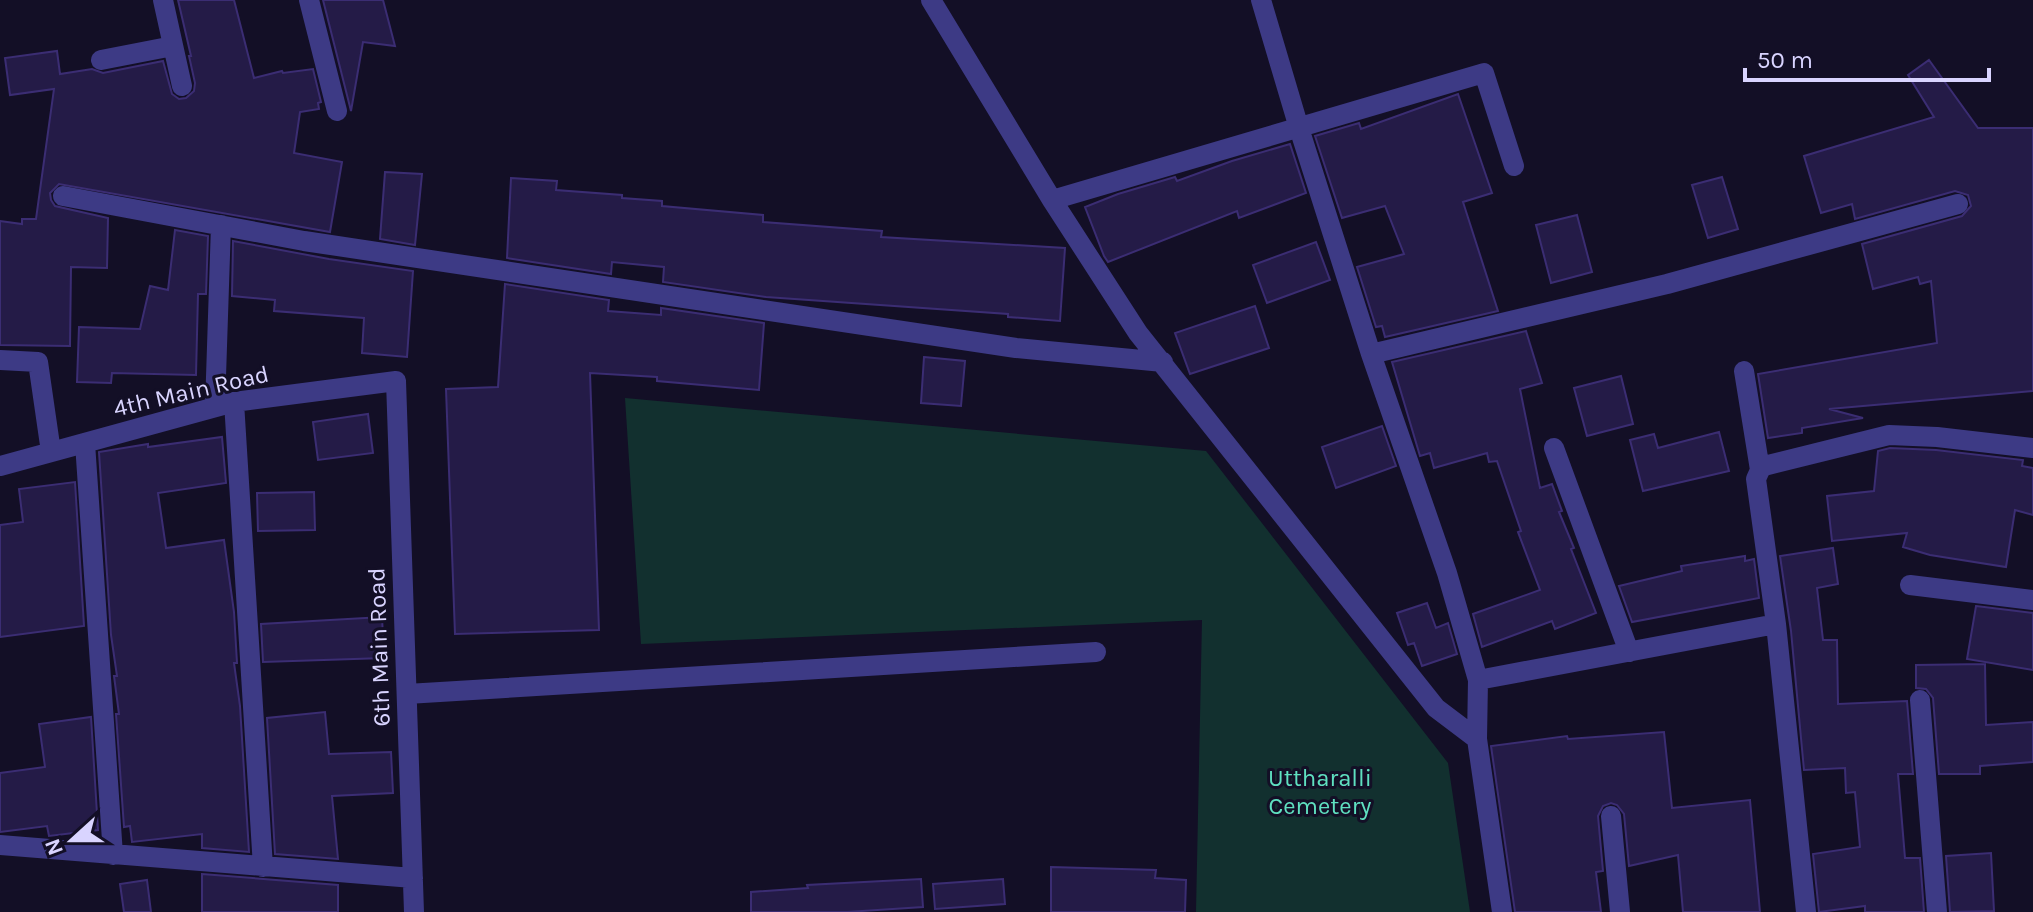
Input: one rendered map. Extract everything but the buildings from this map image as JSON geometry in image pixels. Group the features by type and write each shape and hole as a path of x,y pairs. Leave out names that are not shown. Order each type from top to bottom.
{"street":[{"path":"163,0 182,86"},
{"path":"309,0 337,111"},
{"path":"931,0 1052,200 1138,333 1436,708 1477,739"},
{"path":"1261,0 1371,354 1442,559 1478,680 1477,739 1502,912"},
{"path":"101,60 173,46"},
{"path":"1052,200 1484,73 1514,166"},
{"path":"63,196 304,241 1016,348 1163,362"},
{"path":"1371,354 1667,284 1958,204"},
{"path":"221,225 225,404 263,867"},
{"path":"0,360 38,362 51,452"},
{"path":"1744,371 1760,470"},
{"name":"4th Main Road","path":"0,466 225,404 396,381"},
{"name":"6th Main Road","path":"396,381 414,912"},
{"path":"1806,912 1776,624 1756,479 1760,470 1764,466 1889,435 2033,448"},
{"path":"85,443 113,855"},
{"path":"1554,448 1629,652"},
{"path":"1910,585 2033,600"},
{"path":"1478,680 1776,624"},
{"path":"407,694 1096,652"},
{"path":"1920,700 1937,912"},
{"path":"1611,816 1620,912"},
{"path":"0,845 413,878"}],"green space":[{"name":"Uttharalli Cemetery","path":"625,398 1206,451 1448,763 1470,912 1196,912 1202,620 641,644"}]}
